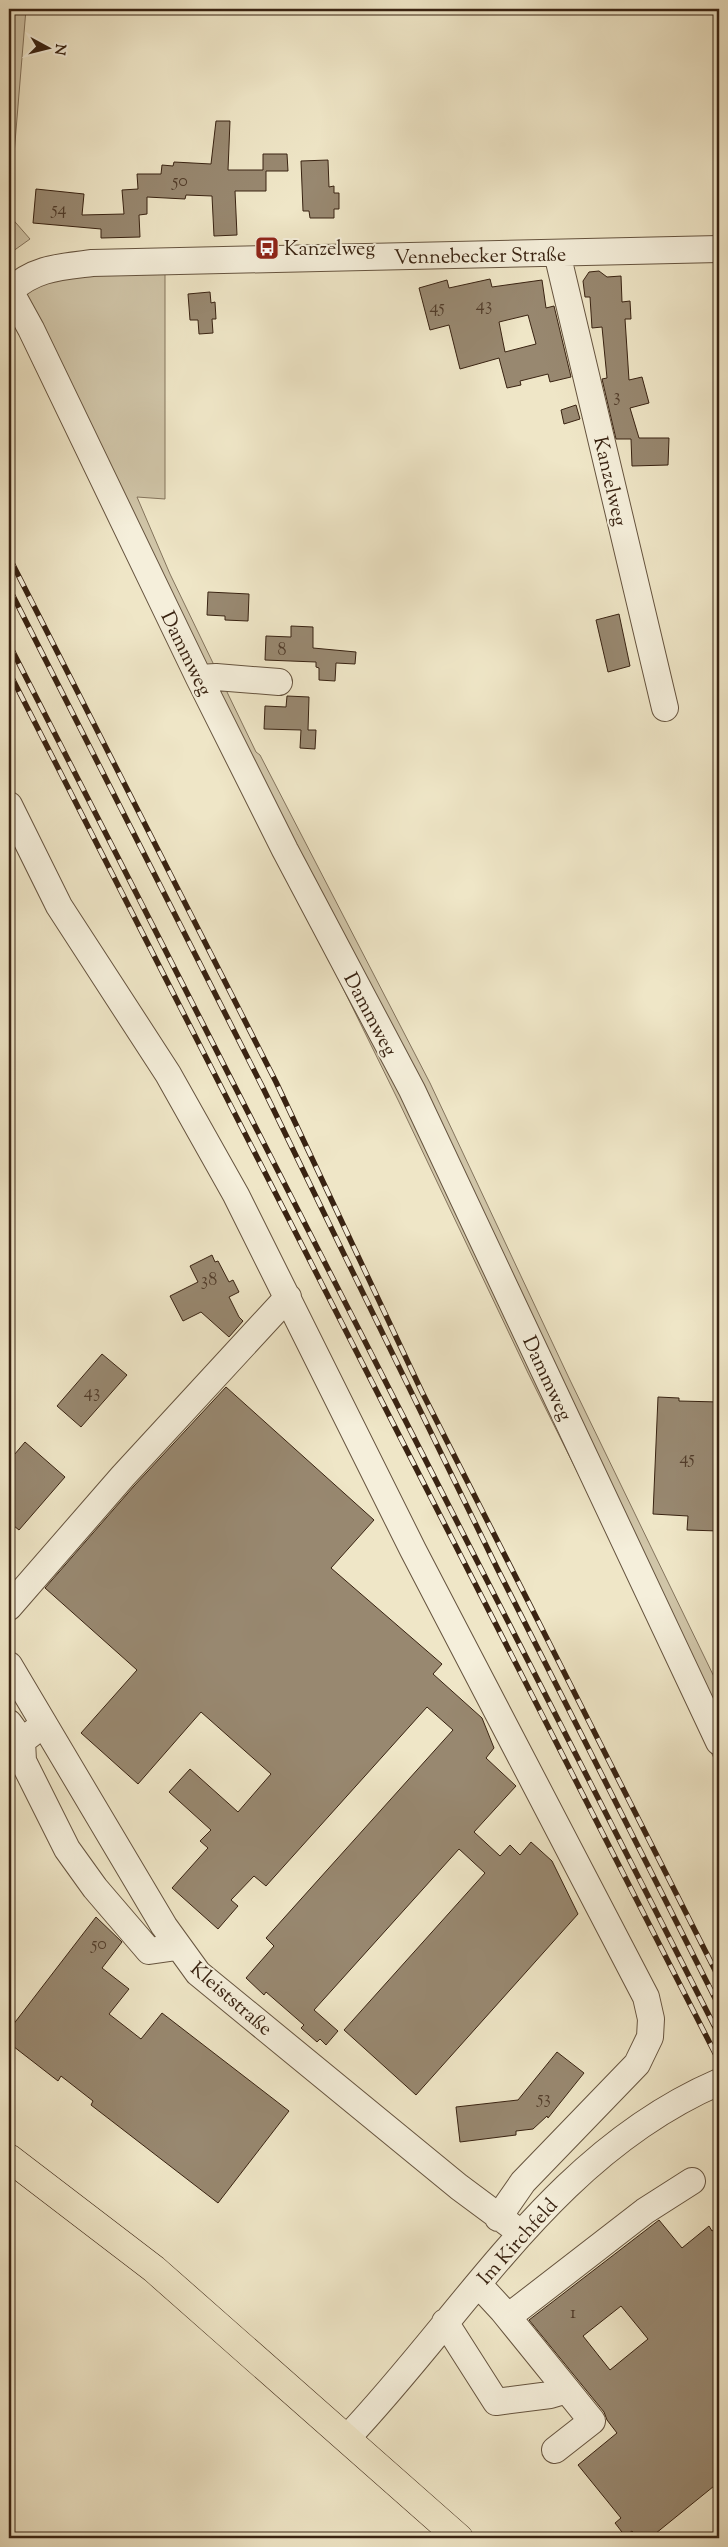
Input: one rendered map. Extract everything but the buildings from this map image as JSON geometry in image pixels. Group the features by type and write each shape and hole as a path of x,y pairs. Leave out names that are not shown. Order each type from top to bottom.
{"main road":[{"path":"9,2158 154,2269 459,2538"}],"street":[{"name":"Vennebecker Straße","path":"10,290 24,278 55,268 92,263 719,249"},
{"name":"Kanzelweg","path":"557,253 665,708"},
{"name":"Dammweg","path":"10,290 31,329 199,678 285,850 412,1090 719,1742"},
{"path":"199,678 216,677 279,682"},
{"path":"9,805 59,906 168,1074 236,1195 413,1550 646,1998 650,2012 650,2036 637,2064 523,2182 498,2218"},
{"path":"9,1607 123,1476 288,1297"},
{"name":"Kleiststraße","path":"9,1665 177,1946 198,1973 498,2218 521,2234"},
{"path":"44,1724 13,1740 37,1792 67,1849 92,1884 149,1951 177,1946"},
{"name":"Im Kirchfeld","path":"347,2438 379,2404 445,2322 521,2234 583,2170 624,2135 719,2082"},
{"path":"508,2317 645,2211 692,2181"},
{"path":"478,2284 508,2317 592,2421 555,2450"},
{"path":"445,2322 496,2402 550,2395 567,2390"}],"shaded area":[{"path":"9,9 26,9 9,215"},
{"path":"9,215 30,239 9,254"},
{"path":"9,271 62,274 165,274 165,499 137,497 170,574 256,752 260,755 430,1083 569,1378 719,1687 719,1769 630,1578 528,1373 399,1102 9,309"}],"railway":[{"path":"9,557 276,1082 422,1392 719,1978"},
{"path":"9,588 263,1088 497,1568 719,2006"},
{"path":"9,644 719,2035"},
{"path":"9,672 719,2061"}],"place":[{"name":"Kanzelweg","path":"267,248"}]}
